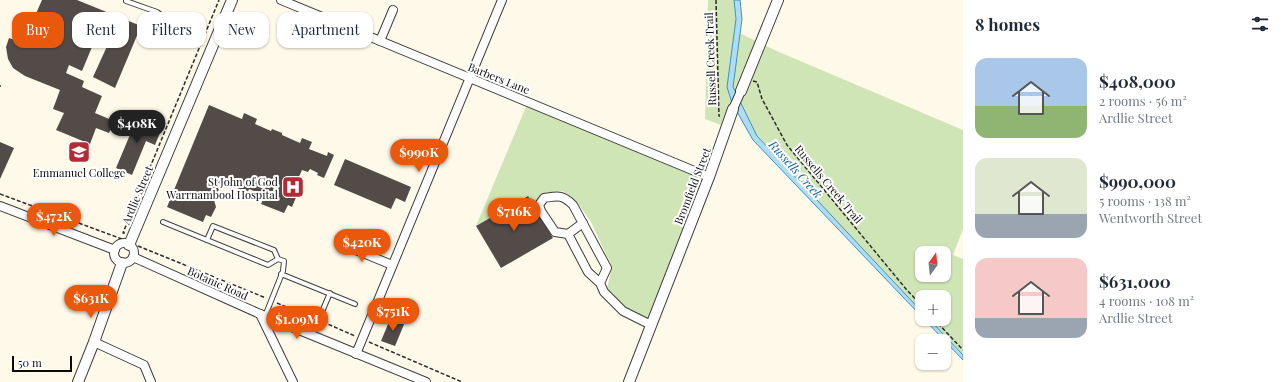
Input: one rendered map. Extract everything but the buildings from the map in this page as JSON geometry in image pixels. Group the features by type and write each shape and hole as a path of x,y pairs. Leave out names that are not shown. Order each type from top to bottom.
{"street":[{"name":"Ardlie Street","path":"131,241 232,0"},
{"name":"Barbers Lane","path":"281,0 709,177"},
{"path":"356,354 502,0"},
{"name":"Bromfield Street","path":"629,382 734,109 778,0"},
{"path":"380,41 393,10"},
{"path":"583,223 568,234 555,232 541,211 539,204 544,198 556,196 566,198 573,205 583,223 607,268 600,283"},
{"path":"0,206 115,250"},
{"path":"568,234 588,272 600,283 604,292 623,311 651,325"},
{"path":"131,241 134,252 133,257 128,262 122,262 116,259 114,253 115,250 121,244 131,241"},
{"path":"339,243 392,265"},
{"name":"Botanic Road","path":"133,257 262,315 426,382"},
{"path":"78,382 94,342 122,262"},
{"path":"262,315 293,382"},
{"path":"94,342 144,365 151,382"}],"lane":[{"path":"126,1 157,12"},
{"path":"163,222 268,265 278,258"},
{"path":"207,240 213,226 274,250 278,258 284,261 282,274 271,300 262,315"},
{"path":"282,274 355,304"},
{"path":"312,336 330,293"}],"path":[{"path":"131,241 123,233 219,0"},
{"name":"Russell Creek Trail","path":"716,0 719,116 726,117"},
{"name":"Russells Creek Trail","path":"746,79 757,82 762,99 787,145 915,299"},
{"path":"0,194 131,241 462,382"},
{"path":"941,326 963,350"}],"green space":[{"path":"708,0 737,0 737,32 779,52 963,130 963,229 953,255 963,259 963,355 951,342 951,334 943,334 936,326 951,326 951,290 915,290 915,305 755,137 739,98 726,127 705,119"},
{"path":"528,102 709,177 653,320 619,305 607,289 612,267 591,222 577,202 563,191 544,193 533,205 527,196 476,226"}],"water":[{"path":"734,0 740,0 742,19 733,87 757,136 915,305 915,310 753,140 732,103 727,87 736,19"},
{"path":"931,326 936,326 943,334 938,334"},
{"path":"951,342 963,355 963,360 951,347"}],"place":[{"name":"Emmanuel College","path":"79,152"},
{"name":"St John of God Warrnambool Hospital","path":"293,187"}],"water label":[{"name":"Russells Creek","path":"796,169"}]}
